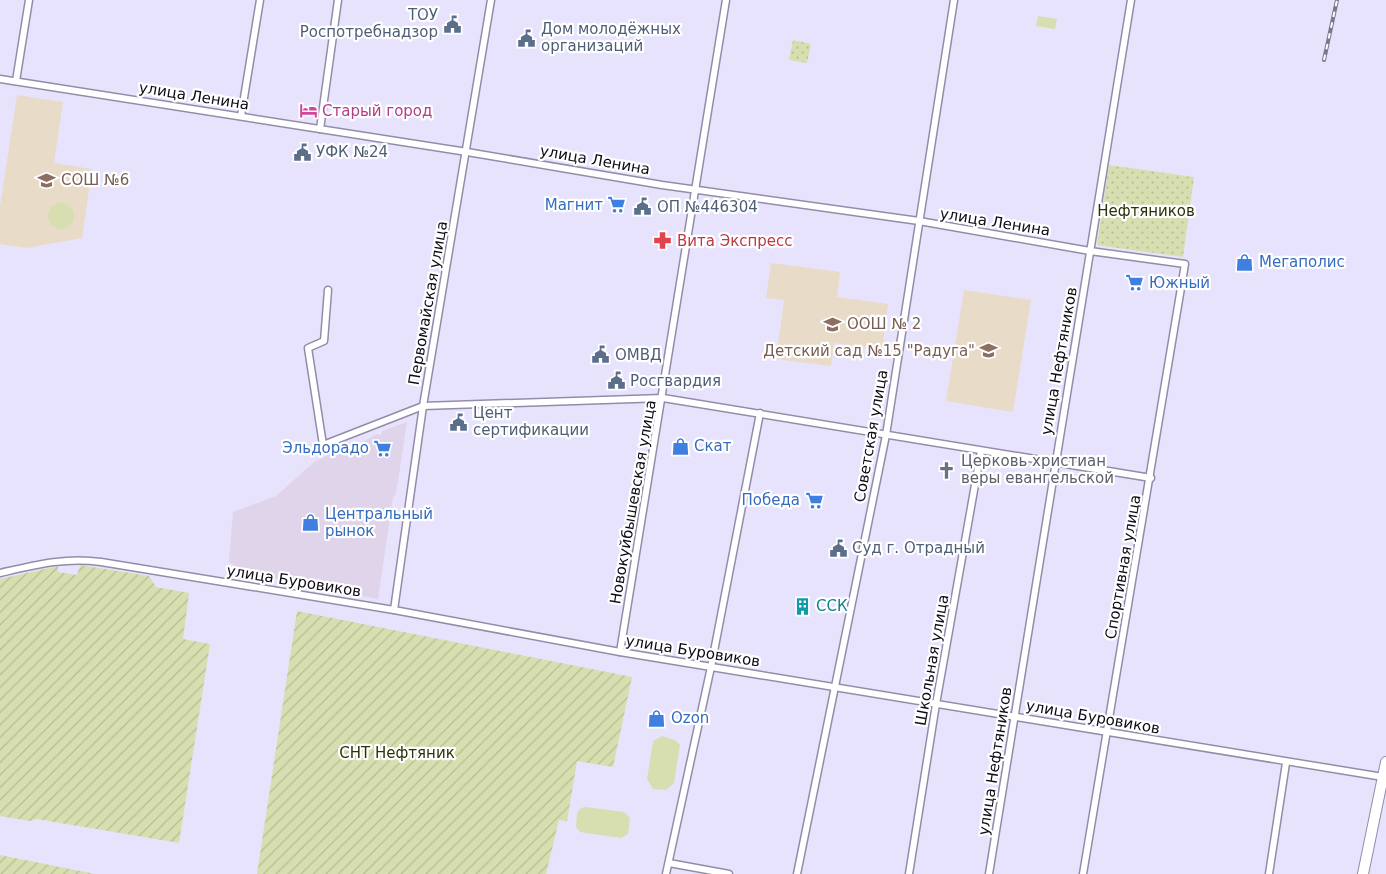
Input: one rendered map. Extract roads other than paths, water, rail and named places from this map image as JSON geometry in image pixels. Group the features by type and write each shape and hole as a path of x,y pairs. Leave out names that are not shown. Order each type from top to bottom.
{"main road":[{"path":"1363,874 1386,762"}],"street":[{"path":"16,81 29,0"},
{"path":"240,116 260,0"},
{"path":"320,128 338,0"},
{"name":"Первомайская улица","path":"394,610 423,406 491,0"},
{"name":"Новокуйбышевская улица","path":"620,652 663,398 726,0"},
{"name":"Советская улица","path":"797,874 886,434 954,0"},
{"name":"улица Нефтяников","path":"989,874 1131,0"},
{"name":"улица Ленина","path":"0,79 320,128 695,189 919,221 1090,251 1185,264"},
{"name":"Спортивная улица","path":"1083,874 1151,478 1185,264"},
{"path":"328,290 324,341 308,348 323,445 423,406 663,398 886,434 981,452 1151,478"},
{"path":"666,874 711,667 760,413"},
{"name":"Школьная улица","path":"909,874 936,704 981,452"},
{"name":"улица Буровиков","path":"0,573 56,561 82,560 394,610 620,652 1383,777"},
{"path":"1269,874 1286,762"},
{"path":"668,863 729,874"}],"railway":[{"path":"1324,60 1337,0"}],"place":[{"name":"ТОУ Роспотребнадзор","path":"452,24"},
{"name":"Дом молодёжных организаций","path":"527,38"},
{"name":"Старый город","path":"308,111"},
{"name":"УФК №24","path":"302,152"},
{"name":"СОШ №6","path":"47,180"},
{"name":"Магнит","path":"617,205"},
{"name":"ОП №446304","path":"643,207"},
{"name":"Вита Экспресс","path":"663,241"},
{"name":"Мегаполис","path":"1245,262"},
{"name":"Южный","path":"1135,283"},
{"name":"ООШ № 2","path":"833,324"},
{"name":"Детский сад №15 \"Радуга\"","path":"989,351"},
{"name":"ОМВД","path":"601,355"},
{"name":"Росгвардия","path":"616,381"},
{"name":"Цент сертификации","path":"459,422"},
{"name":"Скат","path":"680,446"},
{"name":"Эльдорадо","path":"383,448"},
{"name":"Церковь христиан веры евангельской","path":"947,470"},
{"name":"Победа","path":"814,500"},
{"name":"Центральный рынок","path":"311,523"},
{"name":"Суд г. Отрадный","path":"838,548"},
{"name":"ССК","path":"802,606"},
{"name":"Ozon","path":"657,718"}],"park label":[{"name":"Нефтяников","path":"1146,211"},
{"name":"СНТ Нефтяник","path":"397,753"}]}
